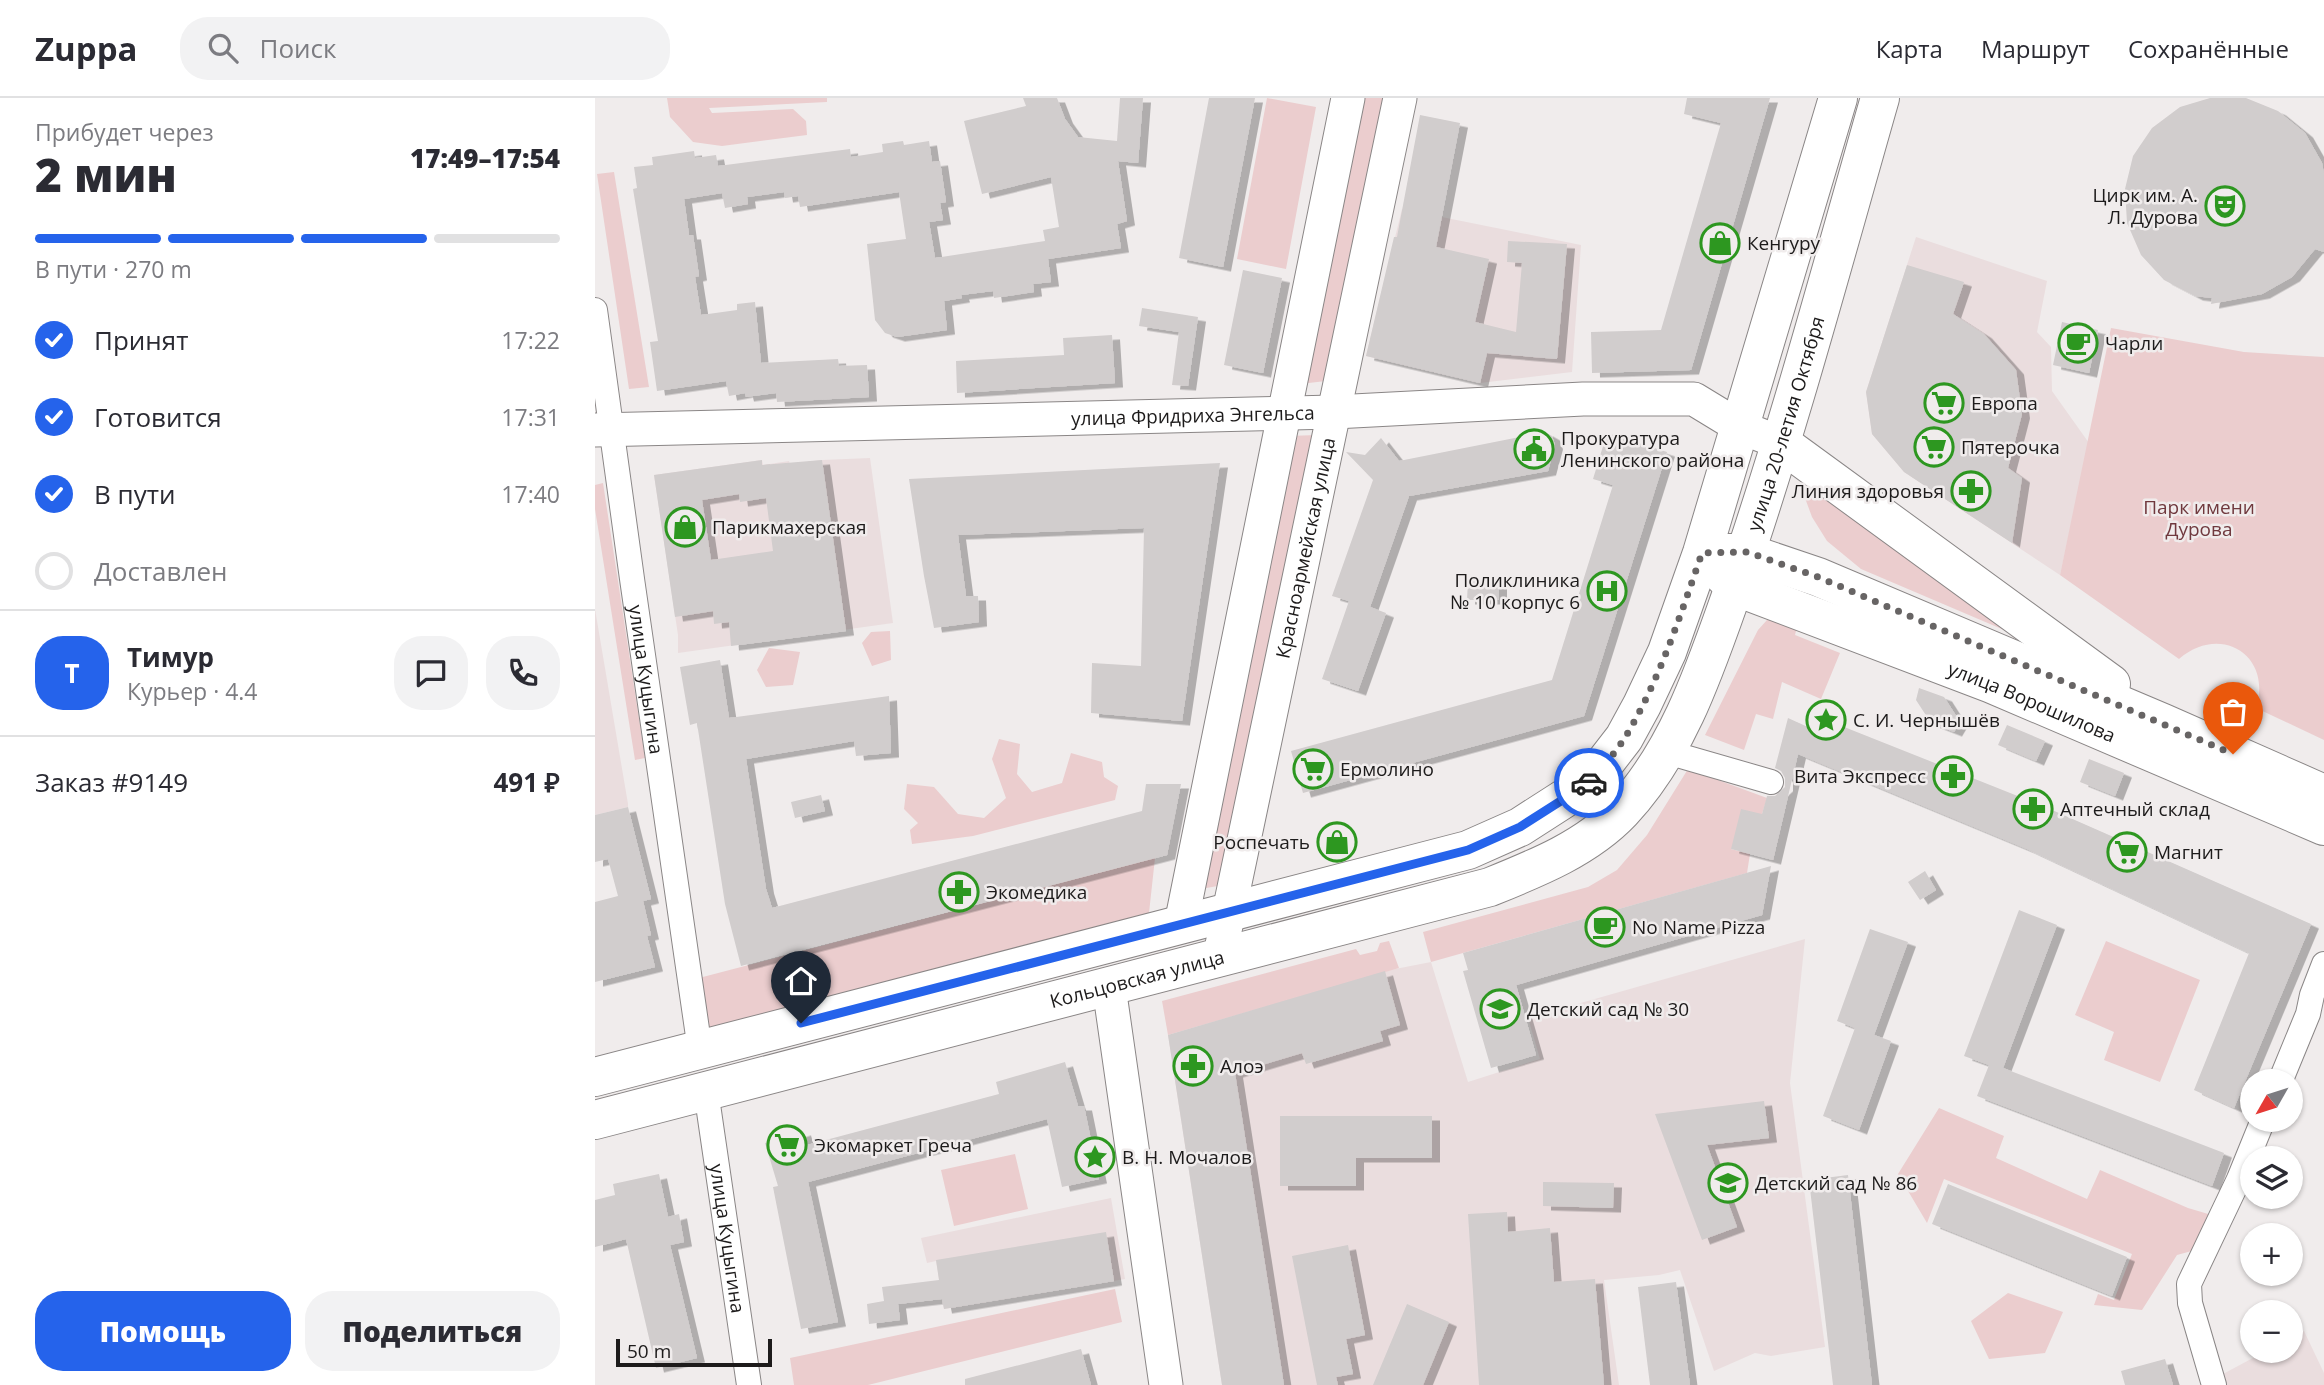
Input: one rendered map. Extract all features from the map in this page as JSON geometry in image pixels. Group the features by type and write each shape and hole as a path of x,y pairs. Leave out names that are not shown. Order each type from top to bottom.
{"main road":[{"path":"595,1077 1468,850 1520,827 1590,782 1624,738 1667,652 1702,553 1838,98"},
{"name":"улица 20-летия Октября","path":"1657,766 1721,622 1740,569 1781,443 1880,98"},
{"path":"1781,443 2163,723"},
{"path":"1702,553 1740,569"},
{"name":"улица Ворошилова","path":"1740,569 1818,577 2324,794"},
{"name":"улица Ворошилова","path":"1740,569 1992,684 2324,826"},
{"name":"Кольцовская улица","path":"595,1120 1490,887 1544,864 1602,829 1622,810 1657,766"}],"street":[{"path":"1181,925 1348,98"},
{"name":"Красноармейская улица","path":"1219,959 1400,98"},
{"name":"улица Куцыгина","path":"595,310 603,430 700,1050"},
{"name":"улица Фридриха Энгельса","path":"603,430 1334,412 1583,399 1694,400 1740,426 1781,443"},
{"path":"1657,766 1771,782"},
{"path":"2285,1069 2308,1014 2324,964"},
{"path":"1109,987 1166,1385"},
{"name":"улица Куцыгина","path":"706,1091 749,1385"},
{"path":"2214,1385 2190,1303 2189,1284 2258,1132"}],"shaded area":[{"path":"1402,209 1581,245 1572,372 1480,383 1366,356"},
{"path":"1916,237 2047,281 2037,332 2051,347 2052,391 2089,443 2060,575 1904,472 1872,434 1866,392"},
{"path":"870,458 893,623 678,653 678,635 654,475 762,460 763,465 789,461 790,464"},
{"path":"595,609 628,807 595,815"},
{"path":"1805,939 1790,1083 1825,1347 1771,1356 1755,1353 1714,1371 1680,1270 1659,1275 1604,1280 1619,1385 1222,1385 1168,1035 1385,971 1431,962 1468,1082 1540,1059 1528,1018"},
{"path":"1111,1198 1125,1279 944,1309 936,1261 927,1263 921,1238"},
{"path":"2303,1332 2324,1373 2324,1385 2225,1385 2223,1374 2244,1363 2303,1363"}],"green space":[{"path":"667,98 827,98 827,102 709,108 712,113 793,109 806,121 807,135 722,146 693,142 670,117"},
{"path":"1267,98 1316,107 1286,269 1237,259"},
{"path":"1358,98 1384,98 1326,381 1300,384"},
{"path":"614,172 649,387 629,389 597,174"},
{"name":"Парк имени Дурова","path":"2111,328 2244,352 2324,357 2324,740 2256,708 2259,689 2257,673 2250,660 2239,650 2226,645 2211,644 2195,649 2179,659 2060,575"},
{"path":"1318,435 1223,885 1201,889 1287,436"},
{"path":"603,483 645,758 635,760 595,509 595,485"},
{"path":"1811,486 2039,645 1861,569 1827,541 1812,517 1804,487"},
{"path":"1782,616 1799,618 1795,635 1840,653 1821,699 1782,682 1773,719 1756,714 1744,750 1705,735 1758,630 1767,620"},
{"path":"890,631 891,660 872,666 862,643 871,632"},
{"path":"769,648 800,652 793,685 766,687 757,670"},
{"path":"999,739 1020,744 1017,774 1032,792 1062,783 1071,753 1102,762 1104,777 1118,786 1115,800 973,836 912,844 910,830 918,823 904,809 907,784 934,787 958,814 984,818 1006,798 992,759"},
{"path":"1688,769 1767,798 1762,814 1731,849 1750,854 1747,873 1431,962 1423,932 1588,887 1617,870 1647,835"},
{"path":"1155,858 1149,913 706,1031 699,978"},
{"path":"1389,941 1399,968 1168,1035 1162,1001 1356,949 1360,955 1377,951 1380,943"},
{"path":"2106,941 2200,980 2160,1082 2104,1060 2114,1032 2075,1015"},
{"path":"1939,1108 2004,1136 1996,1158 2087,1199 2100,1170 2188,1208 2215,1216 2199,1249 2177,1255 2142,1310 2094,1305 2098,1294 2114,1300 2132,1254 1944,1179 1927,1223 1898,1174"},
{"path":"1015,1154 1028,1209 954,1226 941,1170"},
{"path":"1115,1289 1122,1322 868,1385 794,1385 790,1358"},
{"path":"2008,1293 2063,1312 2045,1353 1989,1359 1971,1321"}],"building":[{"path":"1023,98 1057,98 1065,119 1078,137 1117,141 1120,98 1143,98 1138,163 1118,161 1127,221 1117,224 1121,248 1048,259 1051,282 1033,284 1034,292 994,298 993,291 961,295 962,298 944,301 947,330 897,337 885,333 875,320 867,244 906,239 899,192 800,207 798,196 785,198 784,192 747,197 748,204 725,208 722,193 684,199 689,235 693,235 699,276 695,277 701,315 737,310 737,304 755,302 761,363 838,359 839,366 867,365 869,397 777,402 776,393 729,396 726,381 657,391 650,342 658,341 633,189 637,188 634,167 653,165 652,157 694,151 695,158 716,155 718,166 850,149 851,157 883,152 882,144 903,141 904,145 929,141 932,162 940,161 946,202 940,203 943,220 929,222 935,258 1045,241 1043,230 1059,227 1051,177 982,194 964,121 1026,106"},
{"path":"1209,98 1255,98 1223,267 1179,258"},
{"path":"1687,98 1770,98 1691,370 1592,373 1591,332 1661,330 1721,123 1684,114"},
{"name":"Цирк им. А. Л. Дурова","path":"2210,98 2246,98 2278,111 2305,133 2322,163 2324,174 2324,252 2315,249 2292,277 2262,294 2211,304 2212,298 2195,296 2164,280 2141,255 2127,223 2125,189 2133,156 2152,128 2180,107"},
{"path":"1420,115 1460,123 1436,247 1489,259 1475,322 1516,332 1522,263 1507,262 1508,241 1567,244 1557,359 1487,353 1480,383 1366,356 1394,237 1397,237"},
{"name":"Европа","path":"1907,265 1964,282 1953,314 1984,334 2016,370 2022,414 2008,468 2022,478 2012,543 1904,472 1872,434 1866,392"},
{"path":"1243,270 1282,278 1263,373 1224,365"},
{"path":"1142,308 1198,317 1188,386 1172,385 1179,332 1139,326"},
{"path":"2062,322 2098,330 2089,373 2053,365"},
{"path":"1112,335 1115,383 957,393 956,361 1064,355 1063,338"},
{"path":"1545,432 1552,436 1555,445 1548,471 1409,496 1370,607 1386,613 1358,691 1322,679 1349,601 1332,596 1373,480 1346,452 1365,455 1381,438 1399,461"},
{"path":"1607,433 1667,452 1584,716 1303,793 1291,751 1552,680 1613,485 1593,479"},
{"path":"762,460 762,465 822,460 846,631 731,646 729,622 714,624 713,611 675,617 654,475","holes":["739,494 740,502 766,498 773,551 711,560 702,500"]},
{"path":"1220,463 1182,721 1091,713 1092,663 1141,666 1144,528 958,535 966,596 978,596 979,622 934,628 909,479"},
{"path":"1468,581 1499,581 1499,600 1467,600"},
{"path":"720,660 729,718 889,696 891,753 856,756 854,741 746,759 766,889 772,908 1142,811 1146,784 1181,784 1167,855 741,966 725,904 697,723 690,725 680,667"},
{"path":"1919,688 1944,697 1960,722 1954,732 1931,723 1916,700"},
{"path":"1814,715 2043,806 2311,924 2250,1069 2240,1069 2240,1094 2234,1108 2194,1090 2249,953 2027,849 1798,754 1773,860 1731,849 1741,809 1762,814 1767,796 1775,796 1785,787 1785,778 1781,771 1775,768 1788,718 1810,728"},
{"path":"2007,725 2045,741 2036,761 1998,745"},
{"path":"2089,759 2124,773 2115,796 2080,782"},
{"path":"821,795 825,811 795,818 791,802"},
{"path":"628,807 651,899 643,901 651,935 647,936 655,967 595,982 595,902 618,896 608,859 595,862 595,815"},
{"path":"1771,866 1762,915 1516,985 1536,1055 1491,1068 1463,971 1468,970 1463,953"},
{"path":"1925,871 1936,890 1920,900 1908,882"},
{"path":"2019,910 2057,925 2003,1068 2224,1153 2212,1186 1977,1096 1989,1065 1964,1056"},
{"path":"1870,929 1908,942 1874,1035 1891,1041 1859,1130 1823,1116 1855,1028 1837,1021"},
{"path":"1385,971 1400,1025 1380,1031 1383,1041 1306,1064 1302,1053 1235,1073 1284,1385 1222,1385 1168,1035"},
{"path":"1065,1062 1078,1106 1084,1106 1099,1179 1062,1187 1047,1119 808,1182 838,1322 801,1329 773,1187 778,1186 765,1143 803,1131 807,1145 999,1094 996,1082"},
{"path":"1764,1101 1769,1138 1707,1145 1737,1227 1702,1240 1655,1114"},
{"path":"1280,1116 1432,1116 1432,1158 1356,1158 1356,1186 1280,1186"},
{"path":"659,1174 668,1217 679,1214 684,1242 670,1245 697,1358 656,1368 626,1239 595,1247 595,1200 615,1195 613,1184"},
{"path":"1848,1175 1872,1385 1833,1385 1809,1180"},
{"path":"1543,1182 1614,1183 1613,1208 1543,1206"},
{"path":"1948,1184 2127,1257 2112,1296 1932,1224"},
{"path":"1507,1212 1508,1232 1550,1228 1554,1282 1595,1279 1604,1385 1479,1385 1468,1214"},
{"path":"1106,1232 1114,1281 944,1309 942,1299 898,1304 900,1320 869,1324 867,1304 884,1301 882,1287 939,1280 936,1260"},
{"path":"1348,1245 1365,1335 1346,1339 1353,1374 1336,1377 1338,1385 1317,1385 1292,1256"},
{"path":"1676,1282 1690,1385 1650,1385 1638,1287"},
{"path":"1407,1304 1449,1322 1423,1385 1373,1385"},
{"path":"1081,1349 1091,1385 965,1385 965,1379"},
{"path":"2165,1359 2173,1385 2125,1385 2121,1371"}],"way so far":[{"path":"1589,783 1624,738 1642,705 1667,652 1702,553 1747,552 1818,577 2233,754"}],"place":[{"name":"Цирк им. А. Л. Дурова","path":"2225,206"},
{"name":"Кенгуру","path":"1720,243"},
{"name":"Чарли","path":"2078,343"},
{"name":"Европа","path":"1944,403"},
{"name":"Пятерочка","path":"1934,447"},
{"name":"Прокуратура Ленинского района","path":"1534,449"},
{"name":"Линия здоровья","path":"1971,491"},
{"name":"Парикмахерская","path":"685,527"},
{"name":"Поликлиника № 10 корпус 6","path":"1607,591"},
{"name":"С. И. Чернышёв","path":"1826,720"},
{"name":"Ермолино","path":"1313,769"},
{"name":"Вита Экспресс","path":"1953,776"},
{"name":"Аптечный склад","path":"2033,809"},
{"name":"Роспечать","path":"1337,842"},
{"name":"Магнит","path":"2127,852"},
{"name":"Экомедика","path":"959,892"},
{"name":"No Name Pizza","path":"1605,927"},
{"name":"Детский сад № 30","path":"1500,1009"},
{"name":"Алоэ","path":"1193,1066"},
{"name":"Экомаркет Греча","path":"787,1145"},
{"name":"В. Н. Мочалов","path":"1095,1157"},
{"name":"Детский сад № 86","path":"1728,1183"}],"route":[{"path":"801,1023 1468,850 1520,827 1589,783"}]}
